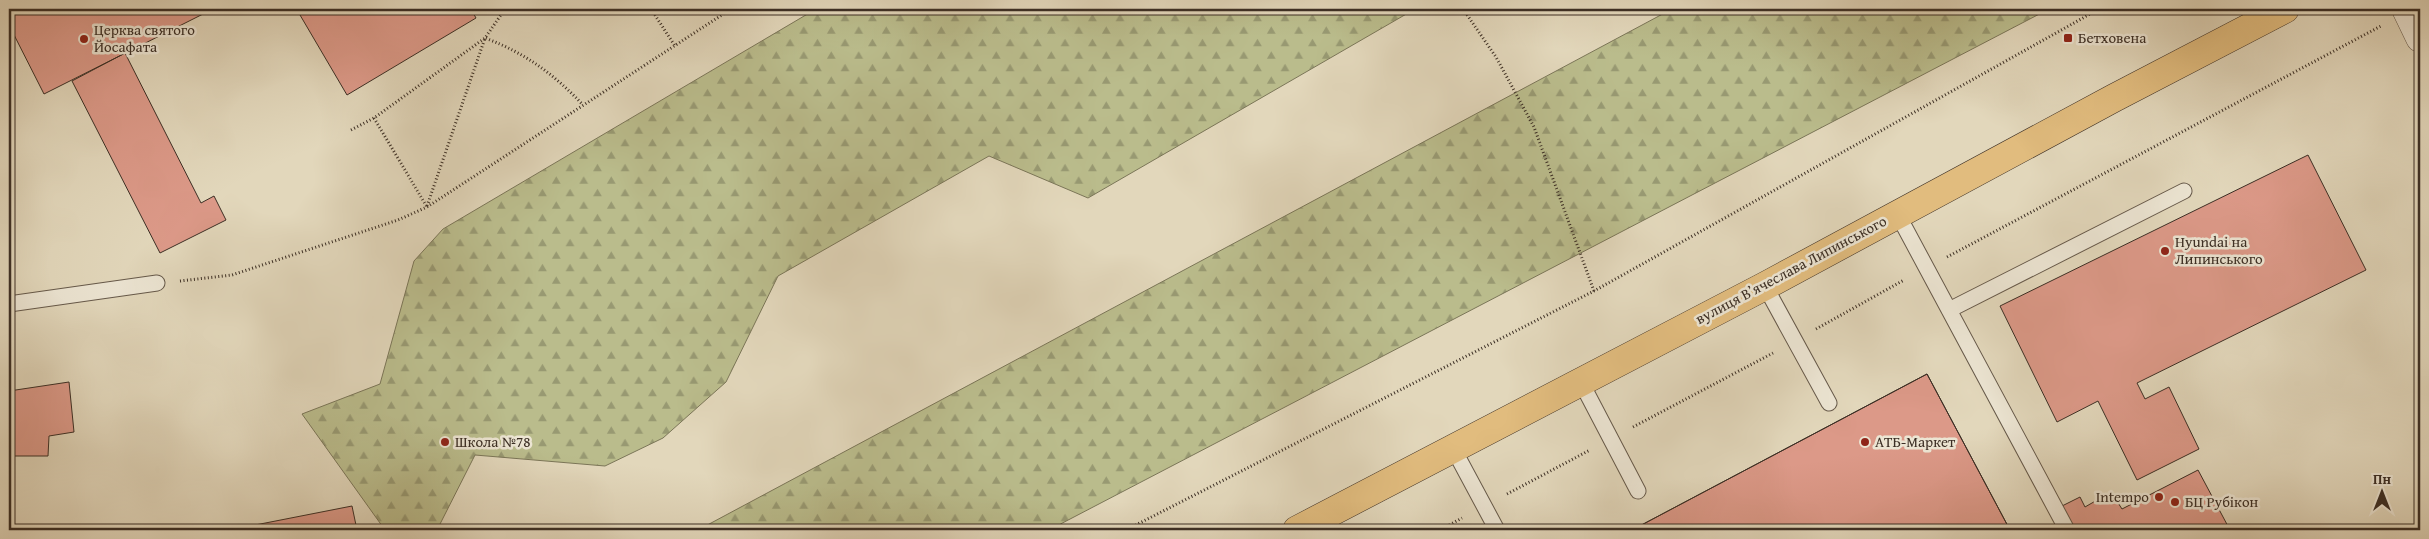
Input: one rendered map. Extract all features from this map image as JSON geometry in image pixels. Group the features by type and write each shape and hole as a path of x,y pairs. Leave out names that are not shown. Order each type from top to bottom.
{"main road":[{"name":"вулиця Вʼячеслава Липинського","path":"1297,530 1764,286 1897,213 2285,9"}],"street":[{"path":"2397,15 2420,38"}],"lane":[{"path":"1949,310 2184,191"},
{"path":"1897,213 2067,530"},
{"path":"9,304 157,283"},
{"path":"1764,286 1829,402"},
{"path":"1581,382 1638,491"},
{"path":"1453,448 1497,530"}],"path":[{"path":"427,206 485,38 505,9"},
{"path":"651,9 675,46"},
{"path":"157,283 232,275 398,220 427,206 731,9"},
{"path":"1463,9 1496,57 1534,128 1594,291"},
{"path":"1126,530 1594,291 2099,9"},
{"path":"1440,530 1795,341 1926,268 2397,15"},
{"path":"485,38 512,48 532,59 549,72 584,105"},
{"path":"351,130 374,118 485,38"},
{"path":"374,118 427,206"}],"green space":[{"path":"816,9 1415,9 1088,198 989,156 778,276 726,382 663,438 605,466 475,455 437,530 385,530 302,414 380,384 414,261 443,229"},
{"path":"1672,9 2049,9 1049,530 698,530"}],"building":[{"name":"Церква святого Йосафата","path":"9,9 213,9 44,94 9,25"},
{"path":"311,9 471,9 476,18 347,95 300,15"},
{"path":"125,53 201,203 214,196 226,220 160,253 72,81"},
{"path":"2308,155 2366,270 2137,383 2145,399 2169,387 2199,449 2137,480 2098,401 2057,422 2000,306"},
{"path":"1927,374 2010,530 1632,530"},
{"path":"1927,374 2010,530 1632,530"},
{"path":"69,382 74,432 49,436 48,456 10,456 9,391"},
{"name":"БЦ Рубікон","path":"2198,470 2230,530 2073,530 2060,507 2080,497 2085,507 2111,492 2122,509"},
{"path":"352,506 357,530 241,530 240,528"}],"place":[{"name":"Бетховена","path":"2068,38"},
{"name":"Церква святого Йосафата","path":"84,39"},
{"name":"Hyundai на Липинського","path":"2165,251"},
{"name":"Школа №78","path":"445,442"},
{"name":"АТБ-Маркет","path":"1865,442"},
{"name":"Intempo","path":"2159,497"},
{"name":"БЦ Рубікон","path":"2175,502"}]}
